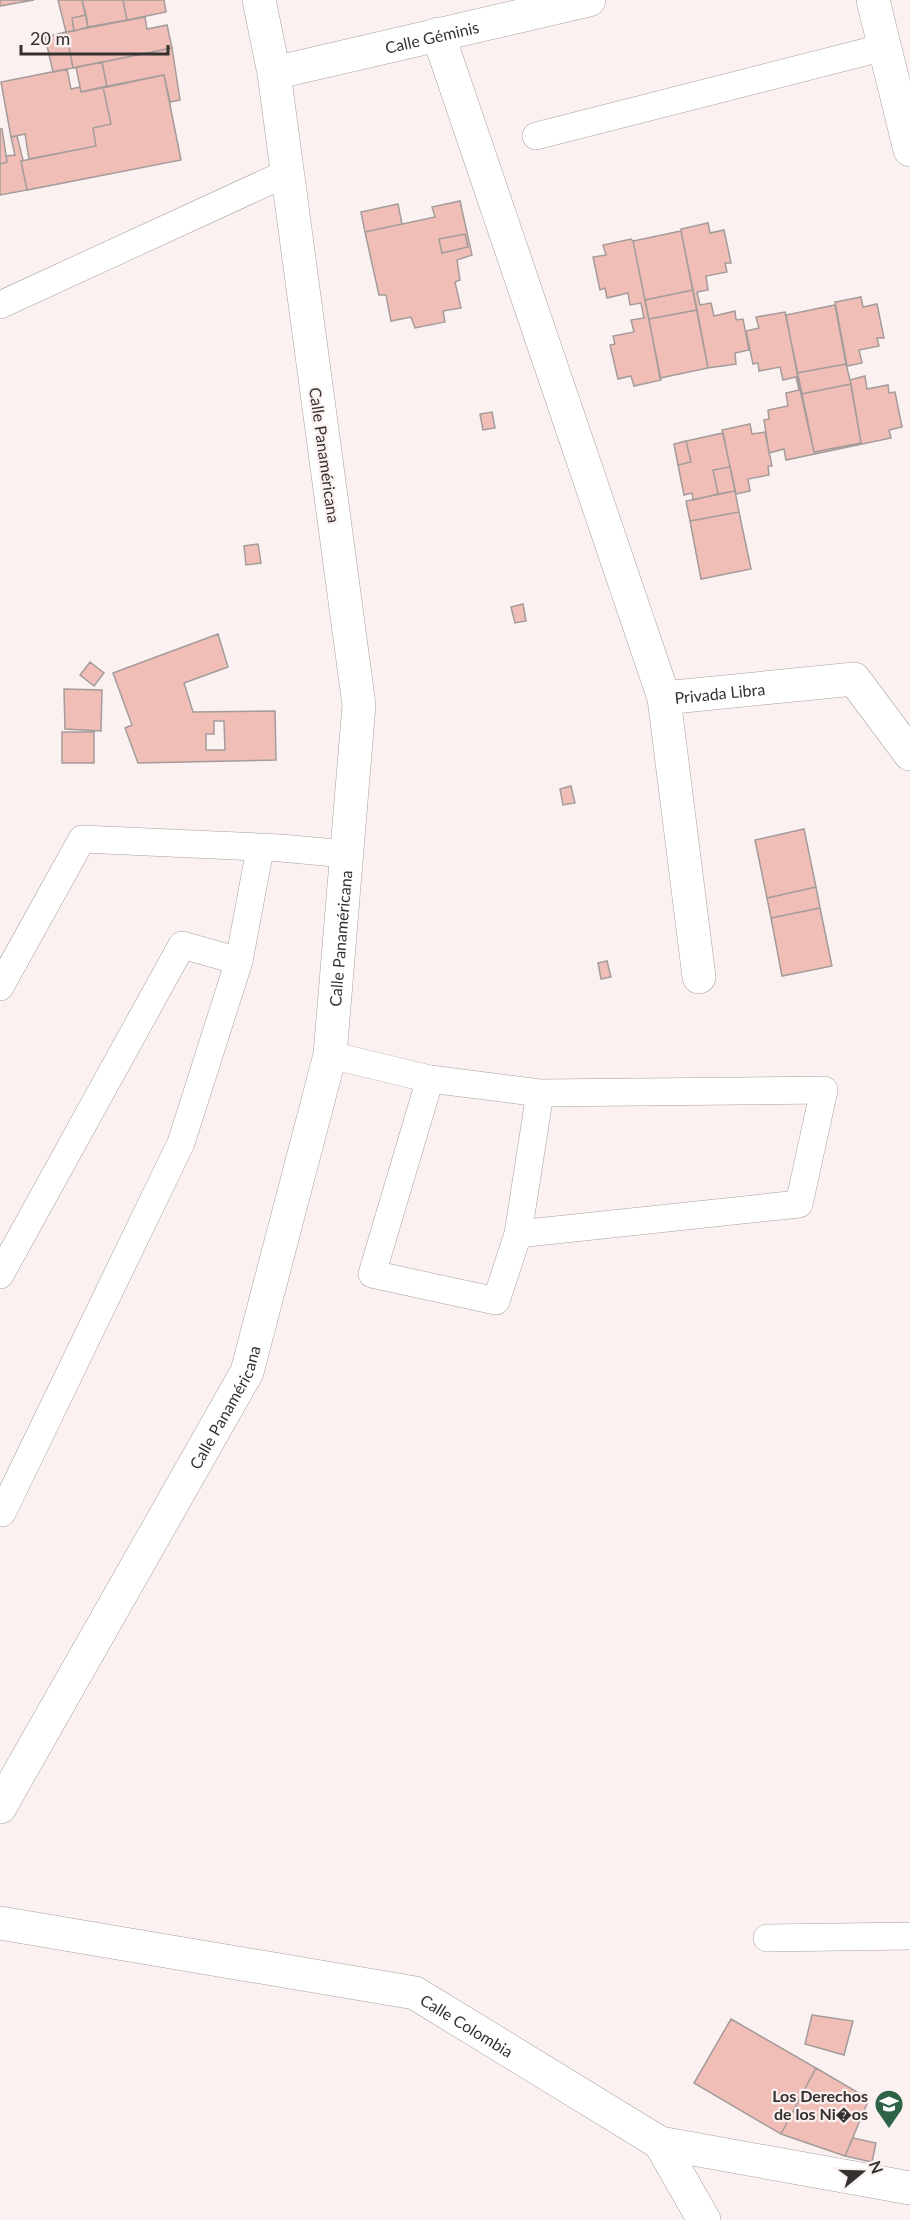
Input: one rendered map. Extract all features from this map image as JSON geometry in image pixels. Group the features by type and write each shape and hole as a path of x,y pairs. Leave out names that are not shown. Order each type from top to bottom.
{"street":[{"name":"Calle Panaméricana","path":"0,1807 247,1372 330,1055 358,705 274,73 260,0"},
{"name":"Calle Géminis","path":"274,73 589,0"},
{"path":"873,0 910,150"},
{"path":"438,34 664,698"},
{"name":"Privada Libra","path":"699,977 664,698 854,679 910,754"},
{"name":"Calle Colombia","path":"0,1923 415,1993 660,2143 910,2188"},
{"path":"660,2143 704,2220"}],"lane":[{"path":"536,136 885,46"},
{"path":"0,305 287,173"},
{"path":"0,987 82,839 260,849 281,848 346,854"},
{"path":"0,1512 2,1513 181,1143 239,961 260,849"},
{"path":"0,1275 182,945 239,961"},
{"path":"330,1055 430,1079 540,1093 824,1090 799,1204 518,1234"},
{"path":"430,1079 372,1274 496,1301 518,1234 540,1093"},
{"path":"767,1938 910,1936"}],"building":[{"path":"0,0 34,0 0,6"},
{"path":"58,0 82,0 86,15 72,18 74,31 66,32"},
{"path":"82,0 123,0 127,20 88,27"},
{"path":"123,0 164,0 166,12 127,20"},
{"path":"86,15 88,27 74,31 72,18"},
{"path":"145,17 147,29 167,25 172,48 73,68 66,32"},
{"path":"66,32 73,68 53,72 45,37"},
{"path":"172,48 180,100 170,102 164,75 107,87 102,62"},
{"path":"102,62 107,87 81,92 76,67"},
{"path":"67,69 71,89 80,87 81,92 103,87 111,124 93,128 96,146 29,159 25,134 11,137 1,82"},
{"path":"164,75 181,160 27,190 21,161 96,146 93,128 111,124 103,87"},
{"path":"0,129 2,129 7,162 0,164"},
{"path":"17,136 27,190 0,195 0,164 7,162 6,156 15,155 11,137"},
{"path":"460,201 472,255 457,260 460,280 455,282 461,308 443,311 445,322 415,328 411,317 391,321 386,295 379,295 365,232 435,217 432,207","holes":["465,234 468,247 442,253 439,239"]},
{"path":"398,204 402,224 365,232 361,212"},
{"path":"708,223 710,233 724,230 731,263 725,263 727,272 706,276 708,290 697,292 700,305 711,303 714,316 735,311 736,320 743,319 749,350 735,353 736,364 708,368 681,229"},
{"path":"681,231 693,290 645,300 633,241"},
{"path":"465,234 468,247 442,253 439,239"},
{"path":"631,239 661,380 634,386 631,376 618,379 610,345 615,344 613,336 634,332 631,320 644,318 641,303 630,305 628,293 607,298 605,288 600,290 593,257 606,255 603,245"},
{"path":"693,290 697,310 649,319 645,300"},
{"path":"861,297 863,307 877,304 884,338 877,338 879,346 859,350 862,363 847,366 835,302"},
{"path":"835,305 846,364 797,373 786,315"},
{"path":"697,310 708,368 660,378 649,319"},
{"path":"785,312 814,452 861,443 850,380 865,376 867,389 888,385 889,393 895,392 902,427 889,430 891,438 786,460 784,449 769,453 764,420 769,419 768,410 788,406 786,393 799,390 796,377 783,380 780,367 759,371 758,363 753,364 746,331 759,328 756,317"},
{"path":"846,364 851,384 801,394 797,373"},
{"path":"851,384 861,443 814,452 801,394"},
{"path":"492,412 495,428 483,430 480,414"},
{"path":"750,424 752,434 765,432 772,466 768,466 769,475 748,479 750,491 736,494 722,430"},
{"path":"723,433 730,467 713,470 718,494 693,500 692,493 684,495 678,465 691,462 686,441"},
{"path":"686,441 691,462 678,465 674,444"},
{"path":"730,467 735,491 718,494 713,470"},
{"path":"735,491 739,512 690,521 686,501"},
{"path":"739,512 751,569 701,579 690,521"},
{"path":"258,544 261,563 246,565 244,546"},
{"path":"523,604 526,621 515,623 511,607"},
{"path":"218,634 228,667 184,683 193,712 275,711 276,760 138,763 125,728 132,725 113,673","holes":["214,721 224,721 225,750 206,750 206,734 214,734"]},
{"path":"90,662 104,673 94,686 80,675"},
{"path":"64,689 102,690 101,731 65,729"},
{"path":"62,732 94,732 94,763 62,763"},
{"path":"571,786 575,803 563,805 560,789"},
{"path":"804,829 816,887 767,898 755,840"},
{"path":"816,887 820,908 771,918 767,898"},
{"path":"820,908 832,966 782,976 771,918"},
{"path":"607,961 611,977 601,979 598,963"},
{"path":"812,2015 853,2021 844,2055 805,2044"},
{"path":"731,2019 816,2068 781,2134 694,2083"},
{"path":"816,2068 869,2099 845,2156 781,2134"},
{"path":"853,2138 876,2143 872,2162 845,2156"}],"place":[{"name":"Los Derechos de los Ni�os","path":"889,2130"}]}
